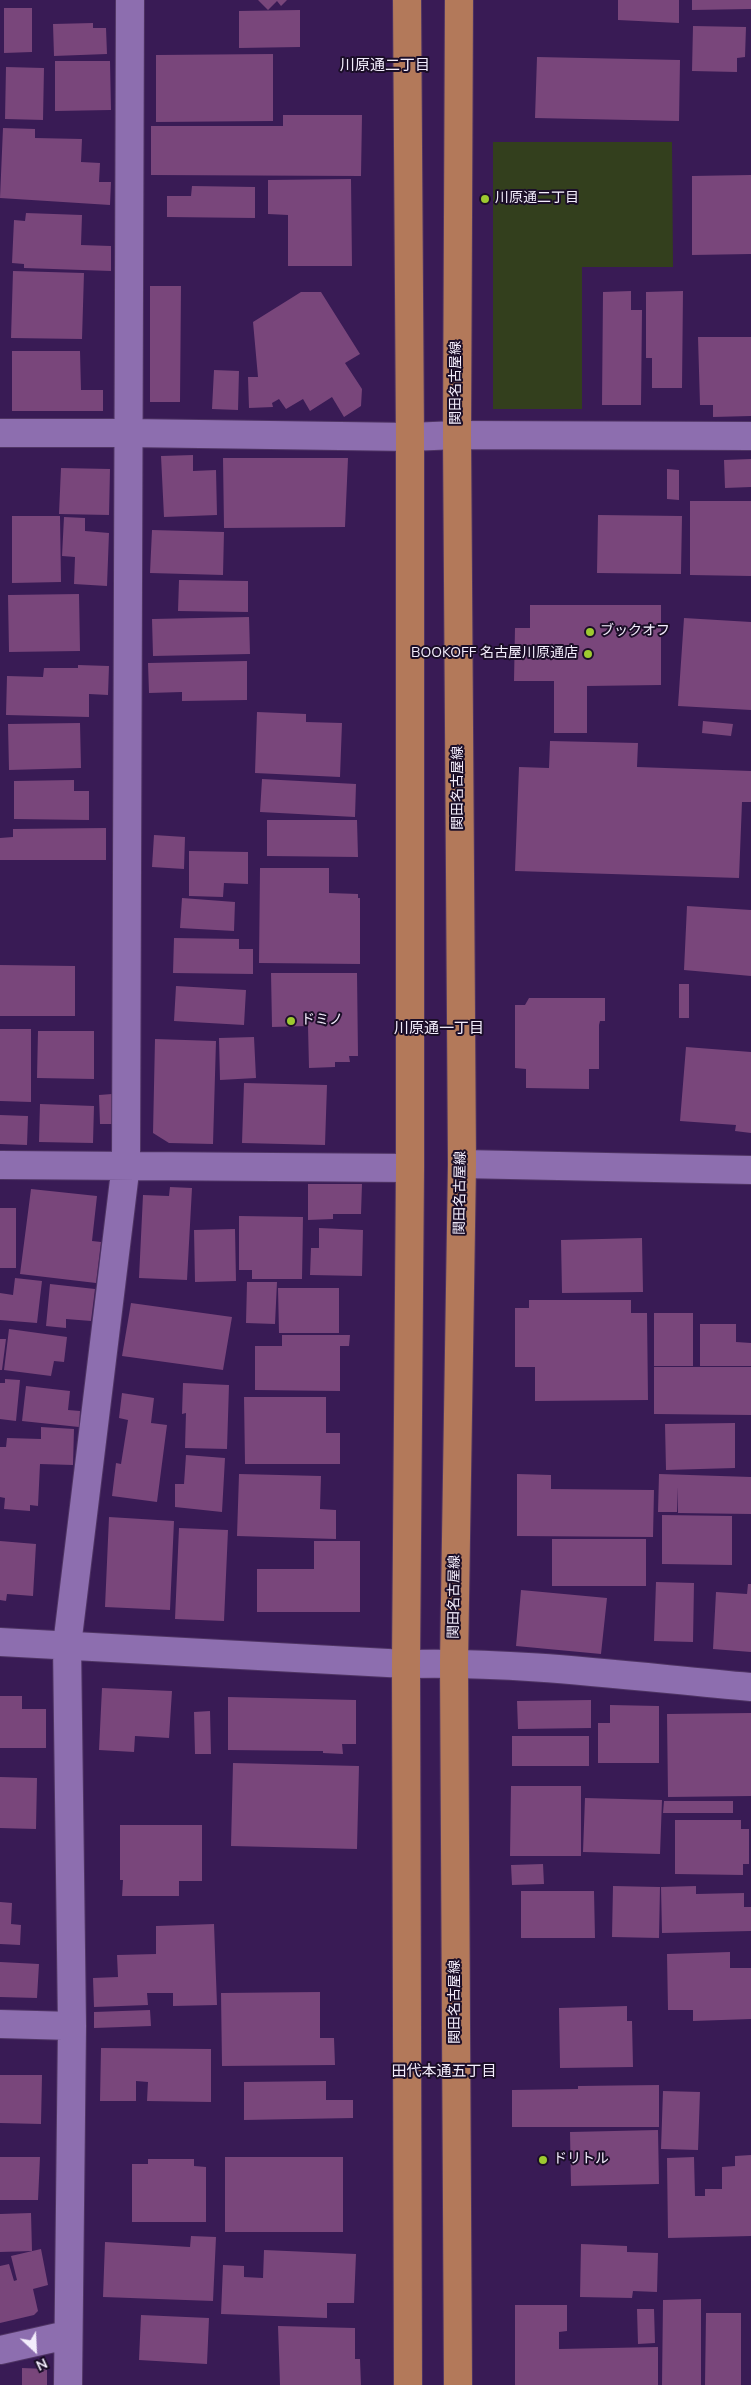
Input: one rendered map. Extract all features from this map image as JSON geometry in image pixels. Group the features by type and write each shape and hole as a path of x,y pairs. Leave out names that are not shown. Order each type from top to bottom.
{"main road":[{"path":"407,0 410,437 410,1168 406,1664 408,2385"},
{"name":"関田名古屋線","path":"458,2385 454,1663 462,1164 457,435 459,0"}],"street":[{"path":"68,2385 67,2335 72,2026 67,1645 126,1164 130,0"},
{"path":"0,433 130,432 410,437 457,435 751,436"},
{"path":"0,1165 126,1164 410,1168"},
{"path":"462,1164 751,1170"},
{"path":"0,1642 406,1664 454,1663 500,1665 751,1687"},
{"path":"0,2024 72,2026"},
{"path":"0,2350 67,2335"}],"green space":[{"path":"493,142 672,142 673,267 582,267 582,409 493,409"}],"building":[{"path":"258,0 287,0 281,6 277,1 268,10"},
{"path":"618,0 679,0 679,23 618,20"},
{"path":"692,0 751,0 751,9 692,10"},
{"path":"4,8 32,8 32,52 4,53"},
{"path":"300,10 300,47 239,48 239,11"},
{"path":"93,23 93,28 106,28 107,54 54,56 53,24"},
{"path":"693,26 746,27 745,57 737,58 737,72 692,71"},
{"path":"273,54 273,121 156,122 156,55"},
{"path":"537,57 680,60 679,121 535,118"},
{"path":"55,61 110,61 111,110 55,111"},
{"path":"6,67 44,68 43,120 5,119"},
{"path":"283,115 362,115 361,176 151,175 151,126 283,126"},
{"path":"3,128 35,129 35,138 82,139 81,162 100,163 99,182 111,182 110,205 0,198"},
{"path":"751,175 751,254 692,255 692,176"},
{"path":"351,179 352,266 288,266 288,215 268,214 268,180"},
{"path":"192,186 255,187 255,218 167,217 167,196 191,196"},
{"path":"26,213 82,215 81,245 111,246 111,271 24,268 24,264 12,263 14,220 25,221"},
{"path":"13,271 84,273 82,339 11,338"},
{"path":"150,286 181,286 180,402 150,402"},
{"path":"631,291 631,310 642,310 641,405 602,405 603,292"},
{"path":"683,291 682,388 652,388 652,358 646,358 646,292"},
{"path":"301,292 321,292 360,354 345,363 362,389 361,406 344,417 332,397 310,411 303,399 286,409 279,399 272,403 273,407 249,408 248,377 258,377 253,322"},
{"path":"698,337 751,337 751,416 713,417 713,405 700,405"},
{"path":"12,351 80,351 81,390 103,390 103,411 12,411"},
{"path":"214,370 239,371 238,410 212,409"},
{"path":"193,455 193,471 216,470 217,515 164,517 161,456"},
{"path":"223,458 348,458 345,527 224,528"},
{"path":"751,459 751,487 725,488 724,460"},
{"path":"61,468 110,469 109,515 59,514"},
{"path":"667,469 679,470 679,500 667,499"},
{"path":"690,501 751,501 751,576 690,575"},
{"path":"598,515 682,516 681,574 597,573"},
{"path":"12,516 60,516 61,582 12,583"},
{"path":"64,517 85,518 85,531 109,533 107,586 74,584 75,557 62,556"},
{"path":"152,530 224,532 223,575 150,573"},
{"path":"179,580 248,581 248,612 178,611"},
{"path":"79,594 80,651 9,652 8,595"},
{"name":"BOOKOFF 名古屋川原通店","path":"530,605 661,605 661,685 587,686 587,733 554,733 554,681 514,681 515,628 530,628"},
{"path":"249,617 250,654 153,656 152,619"},
{"path":"684,618 751,622 751,710 678,706"},
{"path":"247,661 247,700 182,701 182,692 149,693 148,663"},
{"path":"78,665 109,666 108,695 89,694 89,717 6,715 7,676 43,677 44,668 78,668"},
{"path":"257,712 306,714 306,722 342,723 340,777 255,773"},
{"path":"703,721 733,724 731,736 702,733"},
{"path":"80,723 81,768 9,770 8,724"},
{"path":"550,741 638,743 637,767 751,771 751,802 742,802 739,878 515,871 519,767 549,768"},
{"path":"262,779 356,784 355,817 260,812"},
{"path":"74,780 74,791 89,791 89,820 14,819 14,781"},
{"path":"267,820 357,820 358,857 267,856"},
{"path":"106,828 106,860 0,860 0,838 13,837 13,829"},
{"path":"154,835 185,837 184,869 152,867"},
{"path":"189,851 248,852 248,884 224,883 223,897 189,896"},
{"path":"260,868 329,868 329,893 358,894 358,898 360,898 360,964 259,963"},
{"path":"182,898 235,902 234,931 180,928"},
{"path":"687,906 751,910 751,976 684,970"},
{"path":"174,938 239,939 239,949 253,949 253,974 173,973"},
{"path":"0,965 75,966 75,1016 0,1016"},
{"path":"271,973 357,973 358,1056 349,1056 350,1062 335,1062 335,1067 309,1068 308,1026 272,1027"},
{"path":"679,984 689,984 689,1018 679,1018"},
{"path":"176,986 246,990 244,1025 174,1021"},
{"path":"529,998 605,998 605,1021 600,1021 599,1025 599,1069 589,1069 589,1089 526,1088 526,1069 515,1068 515,1005 525,1005"},
{"path":"0,1029 31,1029 31,1102 0,1101"},
{"path":"38,1031 94,1031 94,1079 37,1078"},
{"path":"254,1037 256,1078 220,1080 219,1038"},
{"path":"155,1039 216,1041 213,1144 169,1143 153,1133"},
{"path":"686,1047 751,1052 751,1133 735,1131 736,1125 680,1121"},
{"path":"244,1083 327,1085 325,1145 242,1143"},
{"path":"112,1094 113,1124 100,1124 99,1095"},
{"path":"40,1104 94,1106 93,1143 39,1142"},
{"path":"0,1115 28,1116 27,1145 0,1144"},
{"path":"308,1184 362,1184 361,1214 333,1214 333,1219 308,1220"},
{"path":"170,1187 192,1188 187,1280 139,1278 143,1195 169,1196"},
{"path":"31,1189 97,1196 92,1241 101,1242 96,1283 20,1274"},
{"path":"0,1208 16,1208 16,1268 0,1268"},
{"path":"239,1216 303,1217 302,1279 252,1279 252,1270 239,1270"},
{"path":"319,1228 363,1230 362,1276 310,1275 311,1248 319,1248"},
{"path":"235,1229 236,1281 195,1282 194,1230"},
{"path":"642,1238 643,1292 562,1293 561,1240"},
{"path":"15,1278 42,1281 37,1323 0,1320 0,1293 13,1295"},
{"path":"247,1282 277,1282 275,1324 246,1323"},
{"path":"50,1284 95,1289 91,1321 66,1319 66,1328 46,1326"},
{"path":"278,1288 339,1288 339,1333 279,1333"},
{"path":"529,1300 631,1300 631,1313 647,1313 648,1400 535,1401 535,1367 515,1367 515,1308 529,1308"},
{"path":"131,1303 232,1317 223,1370 122,1356"},
{"path":"654,1313 693,1313 693,1366 654,1366"},
{"path":"700,1324 736,1324 736,1342 751,1343 751,1366 700,1366"},
{"path":"9,1329 67,1337 64,1362 54,1361 51,1376 4,1370"},
{"path":"282,1335 350,1335 349,1346 340,1346 340,1391 255,1390 255,1346 282,1346"},
{"path":"0,1339 6,1339 2,1370 0,1370"},
{"path":"654,1367 751,1367 751,1415 654,1414"},
{"path":"5,1379 20,1380 16,1421 0,1419 0,1383 5,1383"},
{"path":"183,1383 229,1385 227,1449 185,1448 186,1413 182,1414"},
{"path":"26,1386 70,1391 68,1410 80,1411 79,1427 22,1421"},
{"path":"122,1393 154,1398 151,1423 167,1425 157,1502 112,1496 116,1463 121,1464 128,1420 119,1418"},
{"path":"244,1397 326,1397 326,1433 340,1433 340,1464 245,1464"},
{"path":"735,1423 735,1468 666,1470 665,1424"},
{"path":"41,1427 74,1429 73,1465 40,1464 38,1506 30,1505 30,1511 4,1509 5,1498 0,1497 0,1447 6,1447 7,1438 41,1439"},
{"path":"186,1455 225,1458 222,1512 175,1507 175,1484 184,1484"},
{"path":"239,1474 321,1476 320,1509 336,1510 336,1539 237,1536"},
{"path":"517,1474 551,1475 551,1489 654,1490 653,1537 517,1536"},
{"path":"659,1474 751,1477 751,1514 678,1513 678,1487 677,1512 658,1512"},
{"path":"662,1515 732,1516 732,1565 662,1564"},
{"path":"109,1517 174,1521 170,1610 105,1607"},
{"path":"179,1528 228,1530 224,1621 175,1619"},
{"path":"552,1539 646,1539 646,1586 552,1586"},
{"path":"0,1541 36,1544 33,1596 7,1594 6,1601 0,1600"},
{"path":"314,1541 360,1541 360,1612 257,1612 257,1569 314,1569"},
{"path":"656,1582 694,1583 693,1642 654,1641"},
{"path":"748,1584 751,1584 751,1652 713,1649 716,1592 747,1594"},
{"path":"521,1590 607,1598 601,1654 516,1646"},
{"path":"102,1688 172,1691 169,1738 135,1736 134,1752 99,1750"},
{"path":"0,1696 22,1696 22,1709 46,1709 46,1748 0,1748"},
{"path":"228,1697 356,1700 356,1744 342,1744 343,1754 323,1753 323,1751 228,1750"},
{"path":"591,1700 591,1728 518,1729 517,1701"},
{"path":"610,1705 659,1706 659,1763 598,1763 598,1723 610,1723"},
{"path":"210,1711 211,1754 195,1754 194,1712"},
{"path":"751,1713 751,1796 668,1797 667,1714"},
{"path":"512,1736 589,1736 589,1766 512,1766"},
{"path":"233,1763 359,1766 357,1849 231,1846"},
{"path":"0,1777 37,1778 36,1829 0,1828"},
{"path":"511,1786 581,1786 581,1856 510,1856"},
{"path":"585,1798 662,1800 660,1854 583,1852"},
{"path":"664,1801 733,1801 733,1813 663,1813"},
{"path":"675,1820 741,1820 741,1829 749,1829 749,1864 743,1864 743,1875 675,1874"},
{"path":"120,1825 202,1825 202,1881 179,1881 179,1896 122,1896 123,1880 120,1880"},
{"path":"543,1864 544,1884 512,1885 511,1865"},
{"path":"613,1886 660,1887 659,1938 612,1937"},
{"path":"696,1886 696,1894 744,1893 744,1907 751,1907 751,1931 662,1933 661,1887"},
{"path":"521,1891 594,1891 595,1938 521,1938"},
{"path":"0,1902 12,1903 11,1924 21,1925 20,1945 0,1944"},
{"path":"214,1924 217,2005 173,2006 173,1993 147,1993 148,2005 94,2007 93,1978 118,1977 117,1955 156,1954 156,1926"},
{"path":"730,1952 730,1968 751,1968 751,2019 693,2021 693,2010 668,2010 667,1954"},
{"path":"0,1962 39,1964 37,1998 0,1997"},
{"path":"320,1992 320,2038 334,2038 335,2065 222,2066 221,1993"},
{"path":"627,2006 627,2021 632,2021 633,2067 560,2068 559,2008"},
{"path":"150,2010 151,2026 94,2028 94,2012"},
{"path":"101,2048 211,2049 211,2102 147,2101 148,2082 136,2081 136,2101 100,2101"},
{"path":"0,2075 42,2075 41,2124 0,2123"},
{"path":"326,2081 326,2100 353,2100 353,2118 244,2120 244,2082"},
{"path":"659,2085 659,2127 512,2127 512,2090 578,2089 578,2086"},
{"path":"663,2091 700,2092 698,2150 661,2149"},
{"path":"658,2130 659,2184 571,2186 570,2132"},
{"path":"751,2155 751,2236 668,2238 667,2158 694,2157 695,2196 705,2196 705,2189 722,2189 722,2167 735,2166 735,2156"},
{"path":"0,2157 40,2157 38,2200 0,2200"},
{"path":"225,2157 343,2157 343,2232 225,2232"},
{"path":"148,2159 194,2159 194,2166 206,2167 206,2222 132,2222 132,2164 148,2164"},
{"path":"31,2213 32,2251 0,2252 0,2214"},
{"path":"191,2236 216,2237 213,2301 103,2297 105,2242 190,2247"},
{"path":"581,2244 627,2246 627,2252 658,2253 657,2292 633,2291 632,2298 580,2297"},
{"path":"41,2249 48,2285 33,2289 38,2311 34,2315 0,2323 0,2266 9,2264 14,2281 17,2280 11,2256"},
{"path":"264,2250 356,2254 354,2303 327,2303 327,2318 221,2314 223,2265 244,2266 244,2277 263,2278"},
{"path":"701,2299 701,2385 662,2385 663,2300"},
{"path":"515,2305 567,2305 567,2331 559,2332 559,2349 658,2347 658,2385 515,2385"},
{"path":"637,2309 654,2309 655,2343 638,2344"},
{"path":"706,2313 741,2313 741,2385 705,2385"},
{"path":"141,2315 209,2318 207,2364 139,2360"},
{"path":"278,2326 355,2328 355,2359 360,2359 361,2385 280,2385"},
{"path":"22,2368 47,2369 47,2385 22,2385"}],"place":[{"name":"川原通二丁目","path":"485,199"},
{"name":"ブックオフ","path":"590,632"},
{"name":"BOOKOFF 名古屋川原通店","path":"588,654"},
{"name":"ドミノ","path":"291,1021"},
{"name":"ドリトル","path":"543,2160"}],"district":[{"name":"川原通二丁目","path":"385,66"},
{"name":"川原通一丁目","path":"439,1029"},
{"name":"田代本通五丁目","path":"444,2072"}]}
